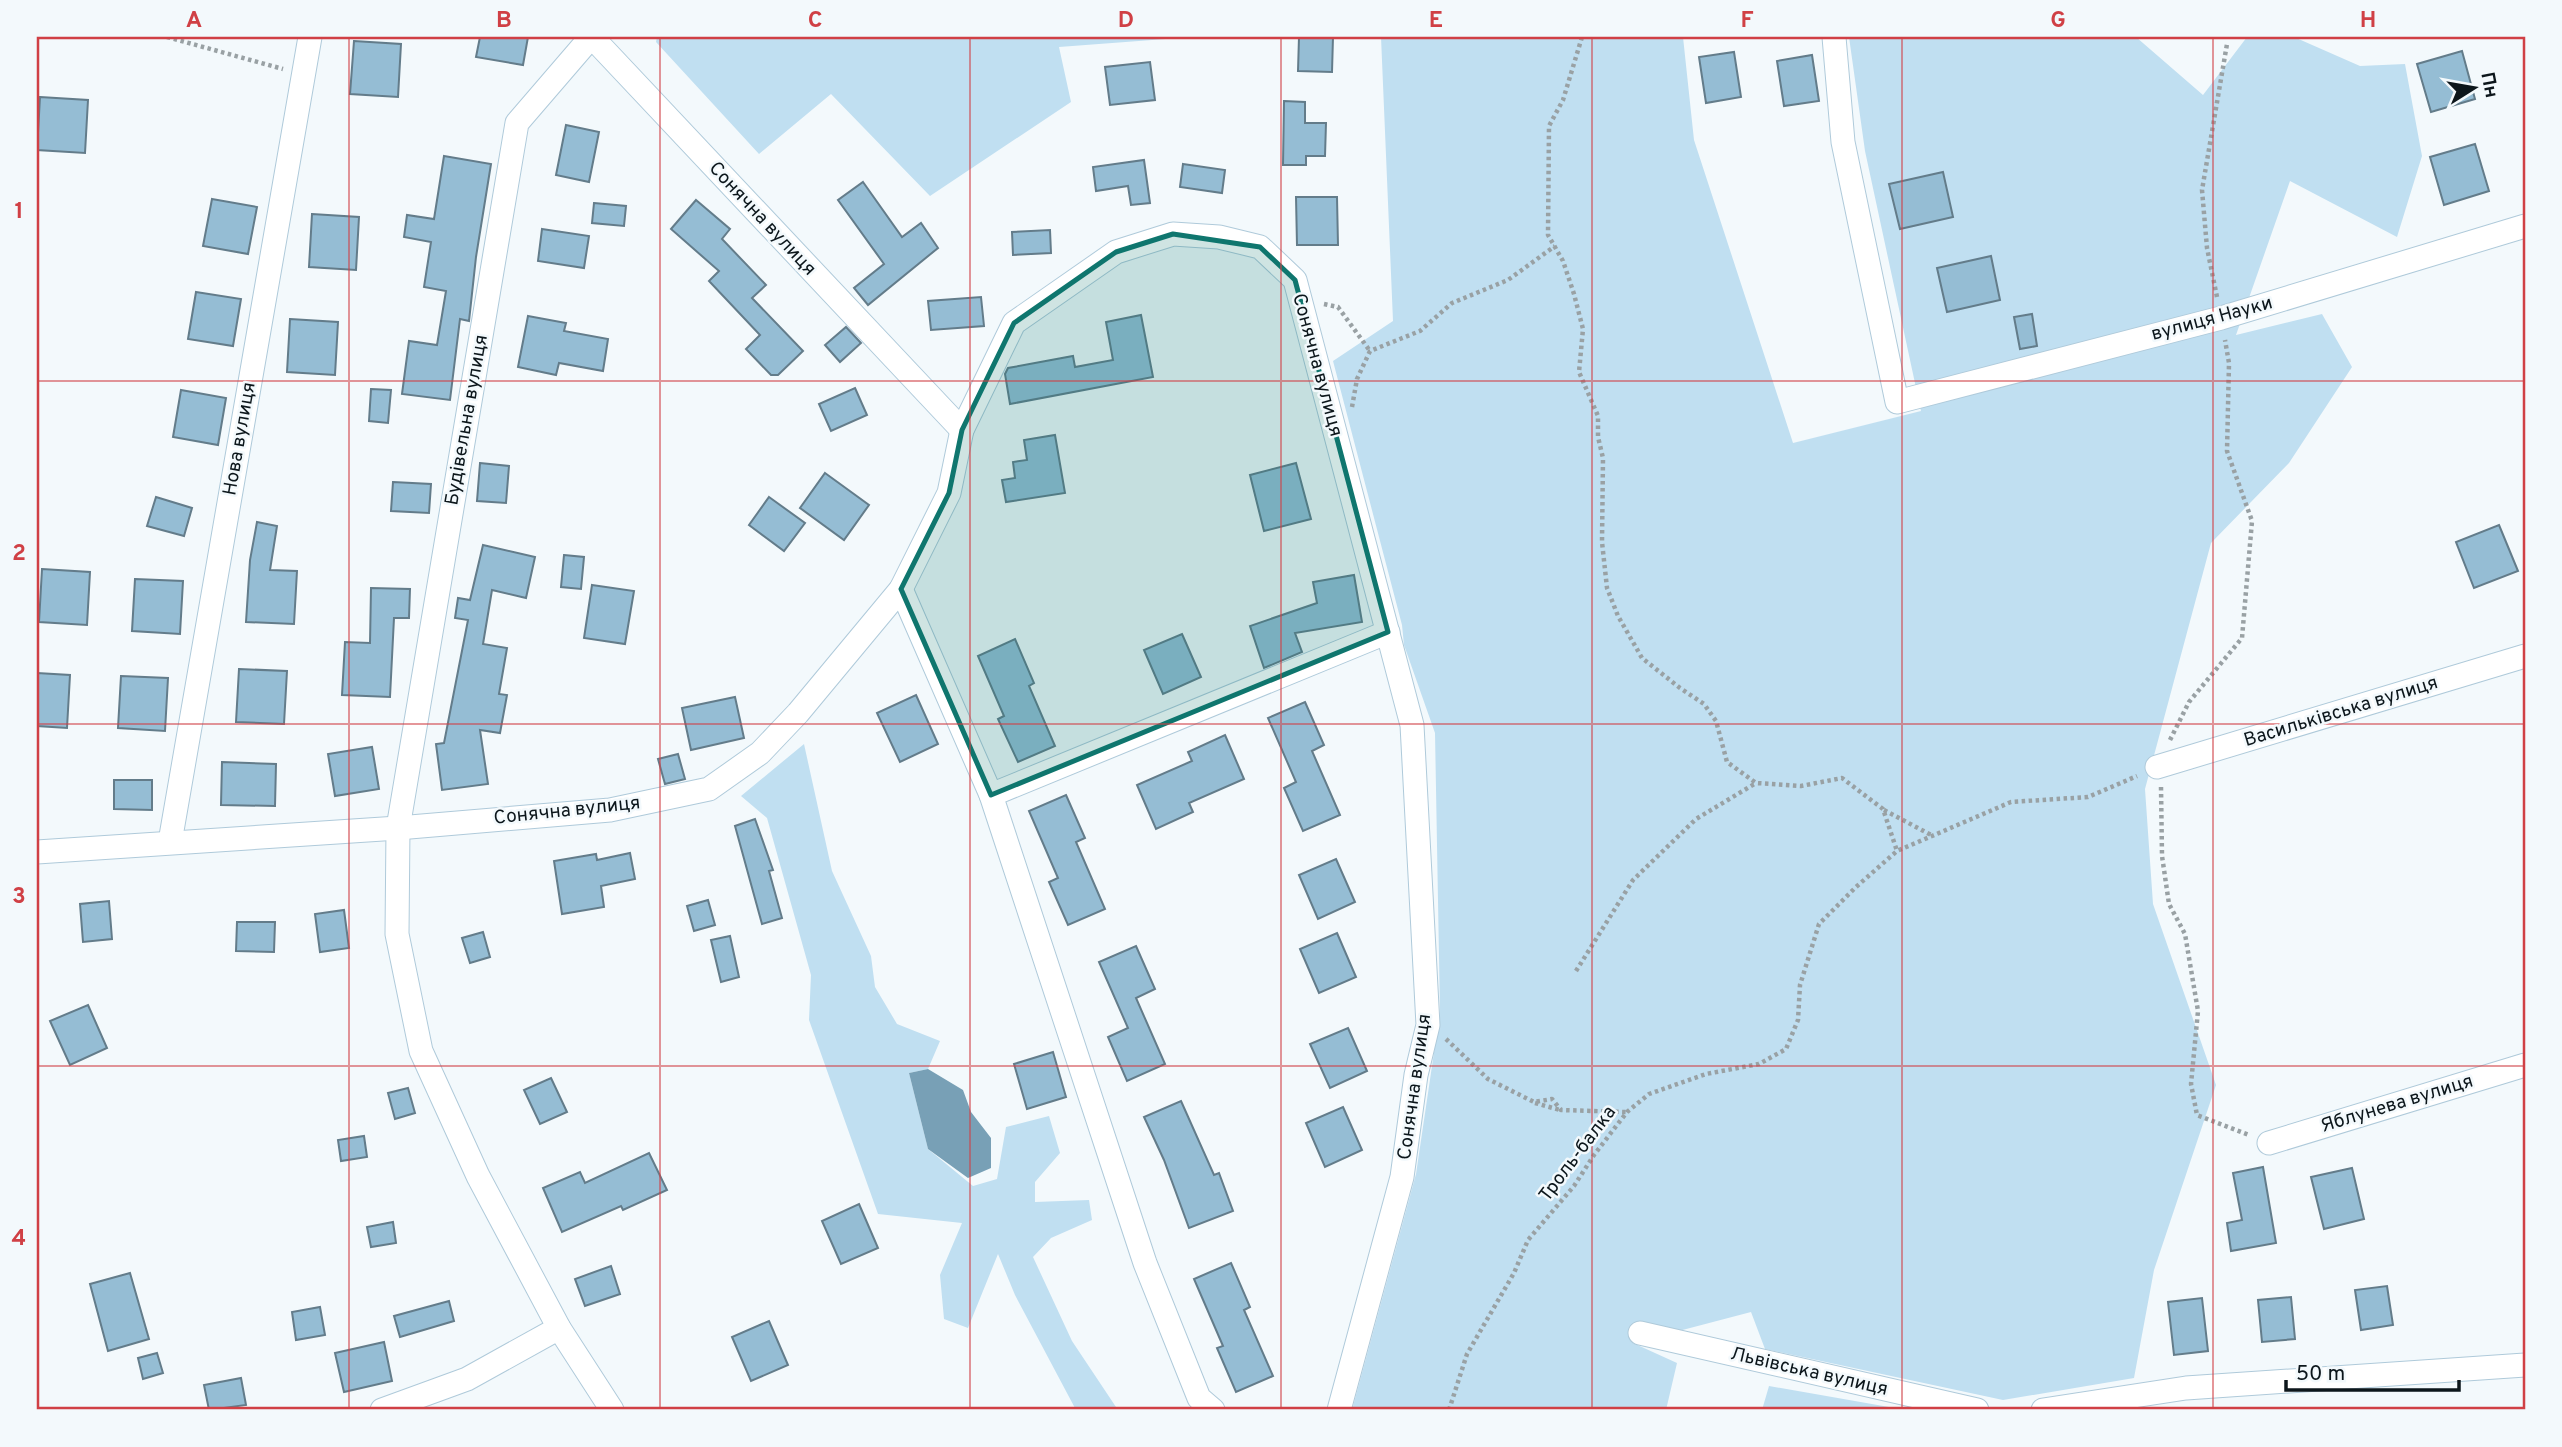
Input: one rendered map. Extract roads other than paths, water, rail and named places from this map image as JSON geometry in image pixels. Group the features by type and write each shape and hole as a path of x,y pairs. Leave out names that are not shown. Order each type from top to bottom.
{"street":[{"name":"Нова вулиця","path":"170,842 310,37"},
{"name":"Сонячна вулиця","path":"592,37 962,430"},
{"name":"Будівельна вулиця","path":"398,828 517,123 592,37"},
{"name":"вулиця Науки","path":"1834,37 1843,142 1897,402 2221,318 2525,226"},
{"name":"Сонячна вулиця","path":"37,852 398,828 610,810 709,789 760,753 798,713 901,589 949,493 962,430 1014,323 1116,252 1172,234 1219,237 1260,247 1295,280 1412,724 1428,1025 1416,1075 1402,1177 1339,1410"},
{"path":"901,589 991,795 1145,1263 1199,1398 1213,1410"},
{"path":"991,795 1388,632"},
{"name":"Васильківська вулиця","path":"2157,767 2525,656"},
{"path":"398,828 397,934 421,1051 478,1176 559,1328 612,1410"},
{"name":"Яблунева вулиця","path":"2269,1143 2525,1065"},
{"path":"382,1410 467,1379 559,1328"},
{"name":"Львівська вулиця","path":"1640,1333 1977,1410"},
{"path":"2043,1410 2186,1388 2525,1365"}]}
